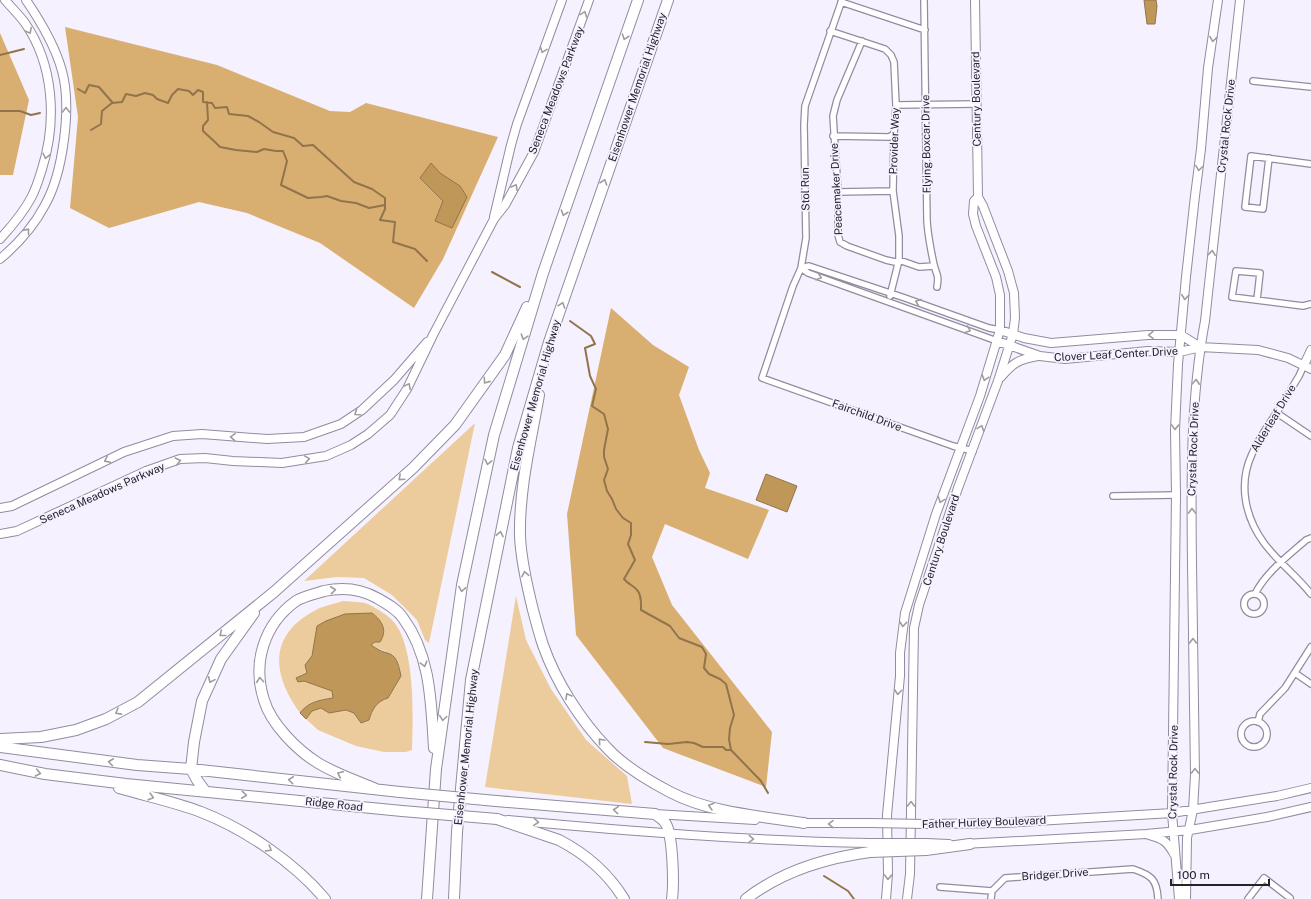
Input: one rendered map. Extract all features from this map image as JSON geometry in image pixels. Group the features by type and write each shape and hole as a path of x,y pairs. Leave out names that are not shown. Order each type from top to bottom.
{"highway":[{"path":"427,899 436,769 462,585 494,435 543,273 638,0"},
{"name":"Eisenhower Memorial Highway","path":"454,899 457,832 471,680 518,448 549,342 668,0"},
{"path":"0,739 41,737 69,732 112,716 138,702 274,592 412,468 455,425 505,355 543,273"},
{"path":"549,342 522,497 520,536 524,569 531,600 543,645 557,677 581,716 608,749 629,767 670,792 715,808 804,823"},
{"path":"376,789 318,763 297,747 275,723 264,701 259,680 260,655 269,630 284,611 297,601 312,594 331,590 362,591 389,605 403,617 417,641 426,665 431,701 436,769"},
{"path":"205,792 192,769 194,742 202,701 221,659 248,620 274,592"},
{"name":"Ridge Road","path":"0,747 137,765 192,769 400,792 655,814"},
{"name":"Ridge Road","path":"0,765 45,774 126,784 497,819"},
{"path":"86,779 201,812 239,831 275,853 314,886 325,899"},
{"path":"655,814 665,822 670,833 672,899"},
{"path":"497,819 559,840 566,844 594,862 616,885 624,899"},
{"path":"457,832 460,899"},
{"path":"746,899 774,880 799,869 870,848 970,844"}],"street":[{"path":"0,238 17,220 32,197 46,157 51,127 50,94 46,67 38,47 25,24 5,0"},
{"path":"0,259 14,247 32,225 45,205 54,184 65,130 66,101 62,72 51,43 39,19 26,0"},
{"name":"Seneca Meadows Parkway","path":"494,219 517,124 562,0"},
{"name":"Seneca Meadows Parkway","path":"0,534 16,531 146,471 180,460 205,458 282,463 326,456 351,445 368,434 390,415 407,389 433,335 494,219 505,205 534,152 589,0"},
{"name":"Flying Boxcar Drive","path":"924,0 927,221 934,266 939,278 937,287"},
{"name":"Century Boulevard","path":"907,899 910,874 914,628 919,605 958,488 973,451 1010,346 1016,318 1014,293 1008,271 983,206 978,197 975,0"},
{"name":"Crystal Rock Drive","path":"1179,899 1172,813 1176,495 1175,430 1181,335 1208,68 1218,0"},
{"name":"Crystal Rock Drive","path":"1186,899 1187,838 1190,830 1193,810 1195,775 1191,485 1195,399 1240,0"},
{"path":"841,1 925,30"},
{"name":"Stol Run","path":"762,378 793,286 801,268 806,238 805,106 841,1"},
{"name":"Provider Way","path":"830,31 885,49 891,55 894,62 896,105 893,191 899,236 899,260 889,301"},
{"name":"Peacemaker Drive","path":"862,41 837,100 833,116 838,192 838,235 840,242 886,260 895,262 899,260 919,267 934,266"},
{"path":"1253,81 1311,88"},
{"path":"896,105 976,104"},
{"path":"834,136 889,137 894,134"},
{"path":"1269,158 1262,209 1245,207 1251,156 1269,158 1311,164"},
{"path":"838,192 893,191"},
{"name":"Century Boulevard","path":"886,899 888,874 887,815 905,612 936,514 980,396 1000,330 1000,295 996,277 976,226 974,214 974,201 978,197"},
{"path":"801,268 808,266 989,328 1000,330"},
{"path":"801,268 808,273 997,341"},
{"path":"1257,300 1260,273 1236,271 1232,297 1303,306 1311,304"},
{"name":"Clover Leaf Center Drive","path":"1000,330 1024,338 1051,343 1148,335 1181,335 1200,348"},
{"name":"Seneca Meadows Parkway","path":"0,508 12,506 124,452 173,436 202,434 267,439 304,438 341,424 362,410 394,380 433,335"},
{"name":"Clover Leaf Center Drive","path":"997,341 1040,356 1065,359 1148,351 1180,352 1200,348"},
{"path":"1200,348 1258,350 1288,358 1307,367 1311,350"},
{"path":"998,381 1008,368 1017,361 1040,356"},
{"name":"Alderleaf Drive","path":"1307,367 1299,376 1277,413 1258,440 1251,454 1246,473 1244,492 1247,512 1254,529 1265,544 1311,594"},
{"name":"Fairchild Drive","path":"762,378 960,448 973,451"},
{"path":"1277,413 1311,436"},
{"path":"1113,496 1176,495"},
{"path":"1255,594 1259,586 1281,562 1306,540 1311,538"},
{"path":"1258,722 1260,714 1285,688 1311,647"},
{"path":"1295,673 1311,684"},
{"path":"1254,721 1258,722 1264,727 1267,735 1263,743 1256,747 1251,747 1242,739 1241,731 1246,724 1254,721"},
{"name":"Father Hurley Boulevard","path":"655,814 804,823 1004,823 1172,813 1277,796 1311,788"},
{"name":"Father Hurley Boulevard","path":"970,844 1173,832 1267,817 1311,807"},
{"name":"Ridge Road","path":"497,819 670,833"},
{"path":"670,833 870,848"},
{"path":"1146,834 1163,840 1169,845 1175,856"},
{"name":"Bridger Drive","path":"992,891 1006,878 1133,869 1148,874 1157,888 1158,899"},
{"path":"1248,899 1264,878 1290,898 1289,899"},
{"path":"940,887 992,891 991,899"}],"shaded area":[{"path":"1144,0 1156,0 1157,6 1155,24 1147,24"},
{"path":"65,27 217,65 330,111 350,112 366,103 498,137 443,259 414,308 320,243 247,213 199,202 109,228 70,208 78,117"},
{"path":"0,33 29,100 13,175 0,175"},
{"path":"431,163 440,173 460,186 467,197 452,228 435,221 443,201 420,178"},
{"path":"611,308 653,345 689,367 679,395 699,450 710,473 705,488 769,510 748,559 665,524 652,557 672,605 772,732 766,787 663,748 576,635 567,514"},
{"path":"475,423 429,643 425,640 417,620 392,595 364,578 337,577 304,581"},
{"path":"766,474 797,486 787,512 756,500"},
{"path":"516,596 526,640 551,689 586,740 627,776 632,804 485,787"},
{"path":"343,601 360,602 370,605 389,617 399,630 405,645 409,662 413,719 412,750 406,752 384,752 356,746 318,730 306,719 312,711 321,708 329,713 346,710 354,713 361,723 369,720 376,706 384,699 388,698 401,676 385,651 371,645 376,642 372,614 359,614 317,626 312,657 305,665 307,673 301,675 304,681 332,691 333,698 311,704 300,713 284,685 280,671 279,657 282,644 288,632 299,621 317,609"},
{"path":"372,613 379,619 383,626 384,634 380,642 375,642 371,645 391,654 394,657 399,667 401,676 388,698 381,701 376,706 369,720 361,723 354,713 346,710 329,713 321,708 312,711 306,719 300,713 303,709 319,701 333,698 332,691 304,681 298,682 296,678 307,673 305,665 312,656 317,626 345,614"}],"waterway":[{"path":"0,55 24,49"},
{"path":"78,89 85,93 89,85 99,87 112,102"},
{"path":"91,130 101,124 102,111 112,103 122,102 126,94 136,96 145,93 153,95 157,99 168,103 172,95 178,89 189,91 193,95 198,90 203,92 203,102 212,103 215,108 227,107 229,114 248,116 273,132 294,138 303,146 313,145 354,182 372,189 385,198 385,209 380,220 395,222 393,242 415,249 427,261"},
{"path":"207,102 208,120 203,126 203,131 220,147 257,152 264,149 283,151 287,161 281,185 308,198 327,196 341,201 356,203 369,208 385,205"},
{"path":"0,111 20,111 31,115 40,113"},
{"path":"492,272 520,287"},
{"path":"570,321 591,336 595,344 585,348 590,376 596,389 592,406 604,414 608,429 604,450 604,457 608,469 604,480 607,491 616,509 623,518 631,523 631,535 628,544 635,560 624,579 639,592 641,610 670,626 679,638 702,647 706,654 704,668 709,674 720,679 726,684 734,715 730,728 729,739 731,750 761,781 768,793"},
{"path":"645,742 668,744 687,742 703,747 723,747 726,750 731,750"},
{"path":"824,876 848,891 854,899"}]}
